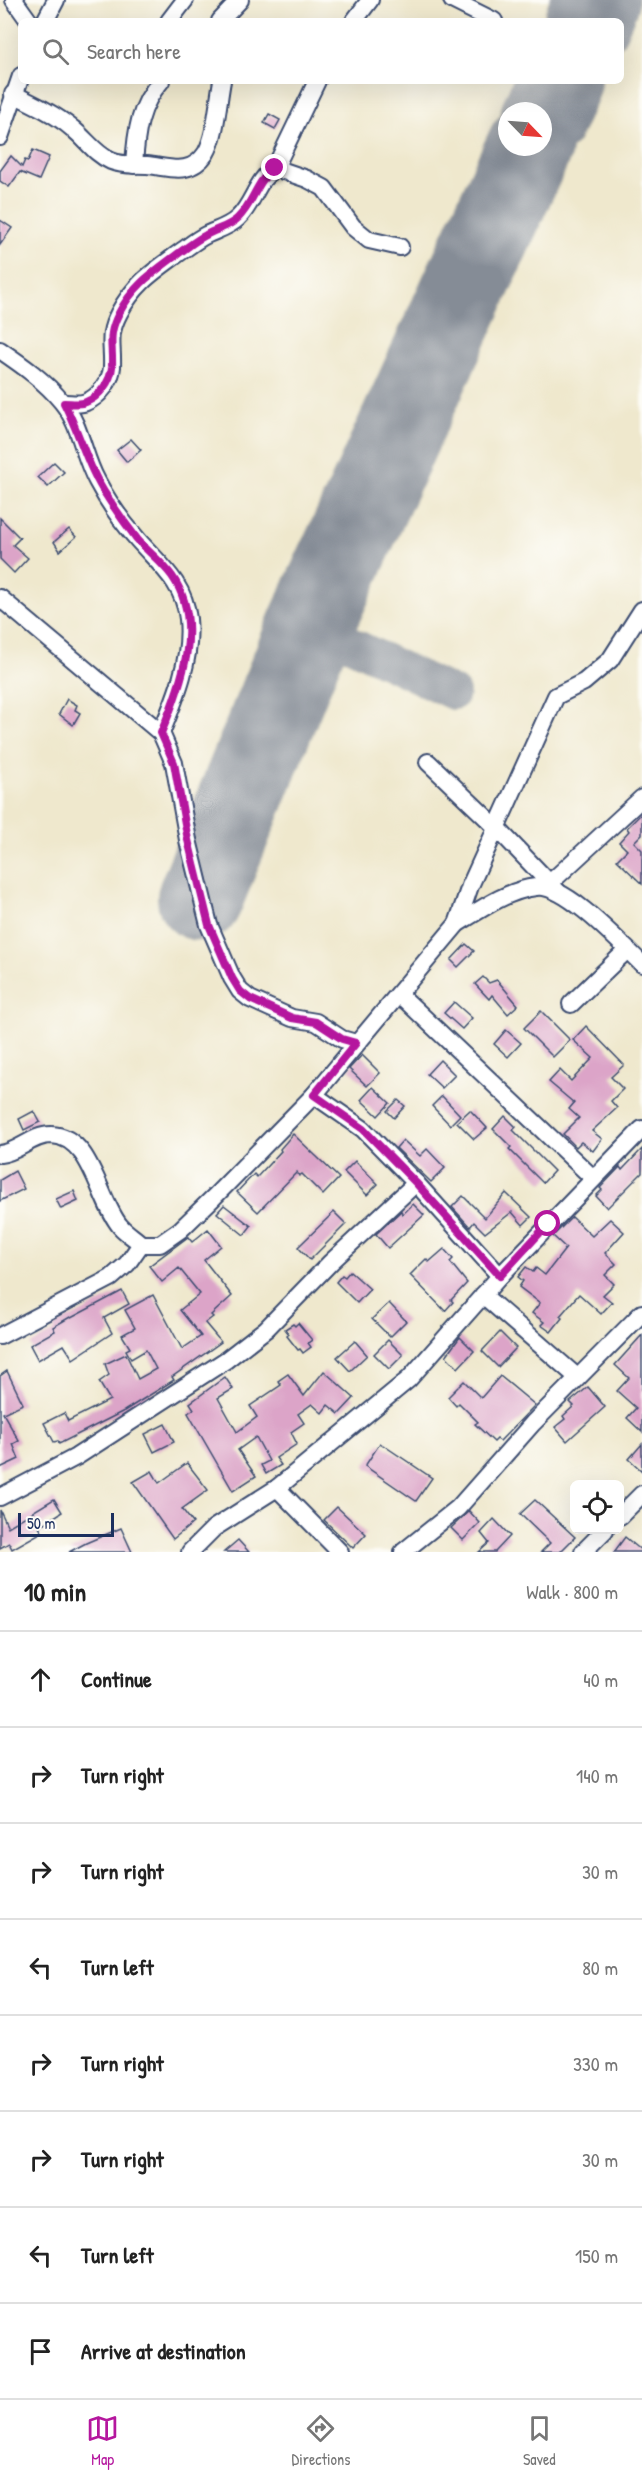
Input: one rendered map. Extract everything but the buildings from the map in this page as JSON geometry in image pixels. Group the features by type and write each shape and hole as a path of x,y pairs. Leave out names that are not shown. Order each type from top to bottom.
{"street":[{"path":"14,0 27,18"},
{"path":"47,18 56,0"},
{"path":"171,18 185,0"},
{"path":"356,18 370,0"},
{"path":"452,0 488,18"},
{"path":"0,137 18,83"},
{"path":"134,165 136,131 141,113 147,99 158,84"},
{"path":"13,94 50,112 74,130 103,157 121,164 153,166 171,170 189,166 200,159 211,142 221,84"},
{"path":"64,403 86,403 100,392 107,382 112,367 110,345 114,325 120,311 141,281 194,242 235,221 243,213 260,182 267,173 275,168 316,84"},
{"path":"275,168 293,173 324,188 353,227 369,240 400,247"},
{"path":"1,351 28,369 64,403 96,481 139,541 170,573 182,596 188,621 186,653 181,682 161,733"},
{"path":"0,598 161,733 174,763 188,840 209,925 240,991 250,999 292,1018 316,1022 342,1039 356,1043"},
{"path":"0,1154 11,1152 39,1137 63,1136 84,1154 104,1199 120,1226 141,1244 160,1244 180,1230 314,1095 457,924 470,886 556,696 584,682 610,660 642,610"},
{"path":"428,762 555,888 582,907 642,964"},
{"path":"555,888 642,798"},
{"path":"457,924 514,892 538,886 555,888"},
{"path":"571,1004 627,950"},
{"path":"399,994 593,1178"},
{"path":"314,1095 363,1129 416,1183 500,1276"},
{"path":"190,1552 214,1528 277,1488 409,1379 500,1276 642,1129"},
{"path":"0,1497 76,1457 226,1360 266,1329 331,1263 416,1183"},
{"path":"0,1336 111,1278 127,1264 141,1244"},
{"path":"483,1295 577,1377"},
{"path":"403,1552 458,1508 577,1377 640,1319"},
{"path":"277,1488 340,1552"},
{"path":"624,1512 642,1494"},
{"path":"583,1552 601,1534"}],"taxiway":[{"path":"311,625 453,693"}],"runway":[{"path":"588,18 596,0"},
{"path":"550,102 558,84"},
{"path":"200,898 311,625 525,156"}],"route":[{"path":"275,168 267,173 260,182 243,213 235,221 194,242 161,264 141,281 120,311 114,325 110,345 112,367 107,382 100,392 86,403 64,403 96,481 125,524 170,573 182,596 188,621 186,653 181,682 161,733 174,763 188,840 209,925 232,978 246,997 292,1018 316,1022 342,1039 356,1043 314,1095 363,1129 416,1183 500,1276 548,1224"}]}
